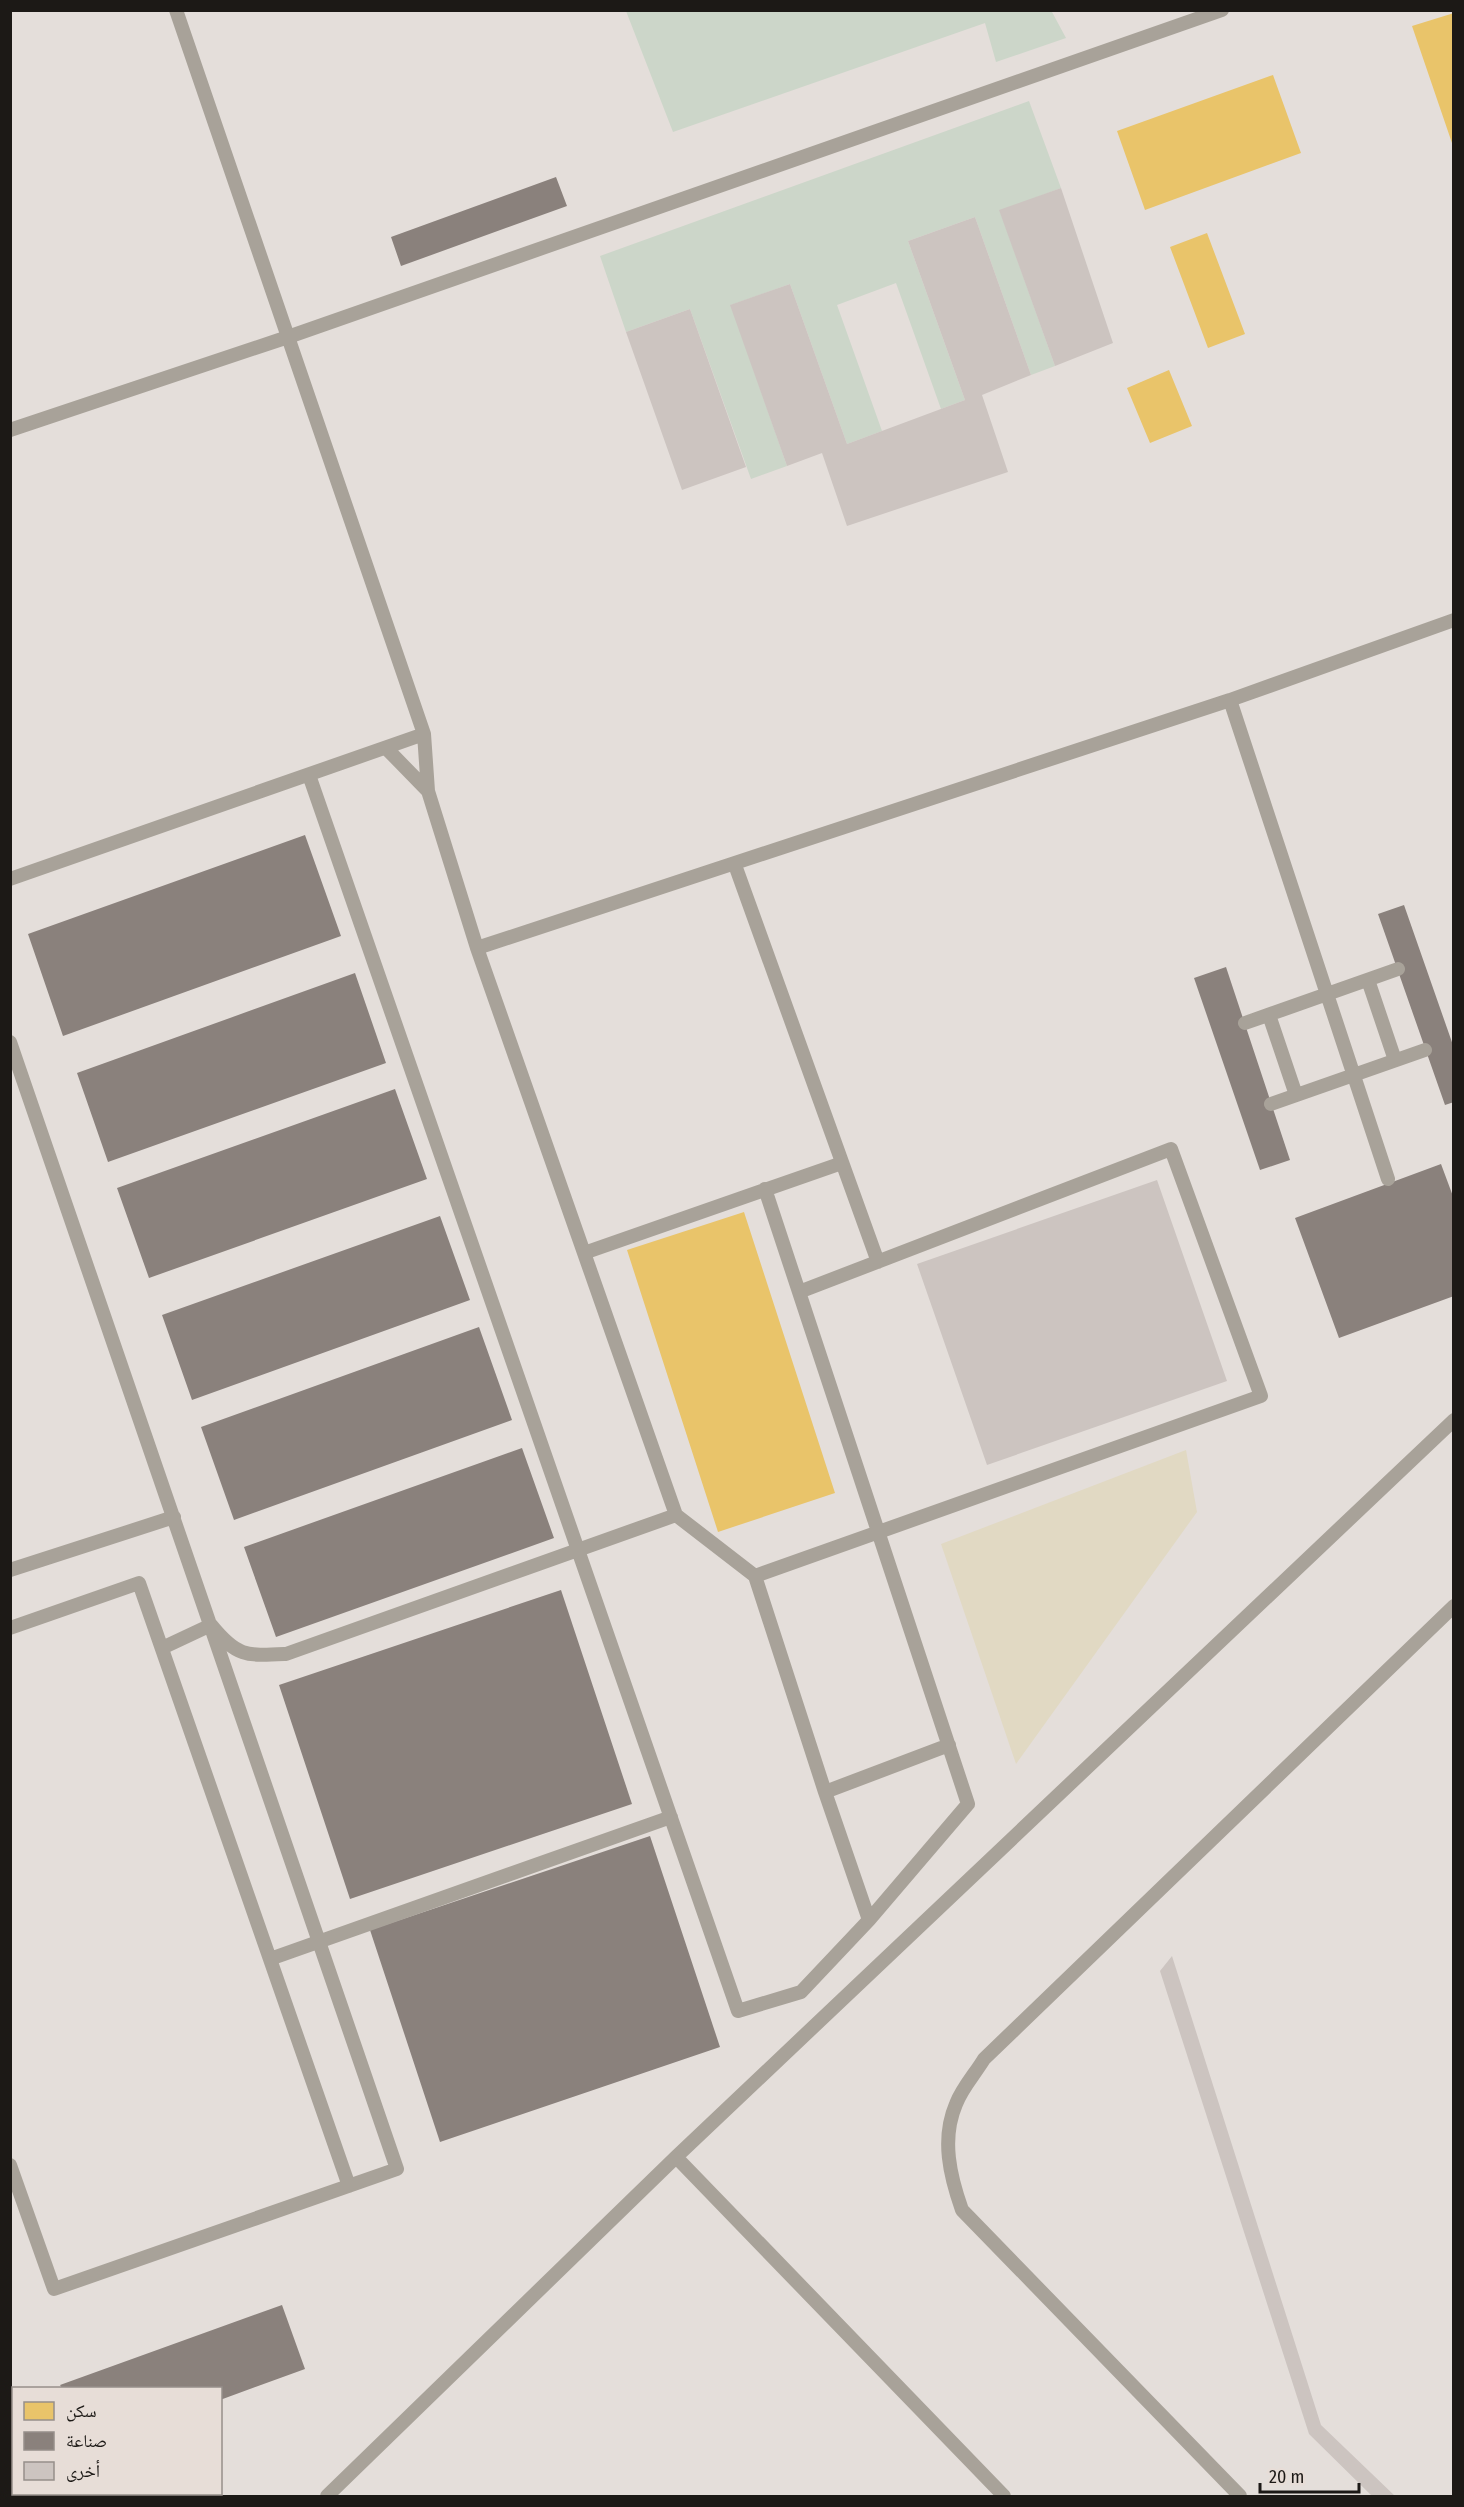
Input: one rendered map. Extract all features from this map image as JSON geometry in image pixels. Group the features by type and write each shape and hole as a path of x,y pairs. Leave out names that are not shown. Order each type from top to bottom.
{"lane":[{"path":"176,10 423,734 428,791 477,948 676,1515 755,1576 869,1920"},
{"path":"10,430 288,337 1222,10"},
{"path":"477,948 735,865 1230,700 1454,620"},
{"path":"1230,700 1388,1179"},
{"path":"10,879 423,734"},
{"path":"386,748 428,791"},
{"path":"309,775 738,2011 801,1992 869,1920 968,1804 765,1189"},
{"path":"735,865 878,1262"},
{"path":"1245,1023 1398,969"},
{"path":"1368,980 1395,1060"},
{"path":"1269,1015 1296,1095"},
{"path":"10,1042 397,2169 54,2289 10,2165"},
{"path":"1271,1104 1425,1050"},
{"path":"755,1576 1261,1396 1171,1149 799,1292"},
{"path":"584,1253 842,1163"},
{"path":"327,2496 676,2157 1454,1420"},
{"path":"211,1625 227,1644 252,1656 286,1654 676,1515"},
{"path":"10,1570 174,1517"},
{"path":"10,1628 139,1583 349,2186"},
{"path":"1240,2496 962,2210 950,2176 947,2139 956,2104 984,2059 1454,1606"},
{"path":"162,1648 211,1625"},
{"path":"825,1792 949,1745"},
{"path":"270,1959 671,1817"},
{"path":"676,2157 1004,2496"}],"shaded area":[{"path":"626,11 1053,11 1066,38 996,62 985,23 673,132"},
{"path":"1029,101 1061,188 1000,211 1055,366 1031,375 975,217 908,241 965,400 941,409 896,283 837,305 882,431 847,444 790,284 731,305 787,466 751,479 690,309 626,332 600,256"}],"sand":[{"path":"1186,1450 1197,1512 1016,1764 941,1544"}],"building: سكن":[{"path":"1454,13 1454,146 1453,146 1412,26"},
{"path":"1273,75 1301,153 1145,210 1117,131"},
{"path":"1207,233 1245,334 1208,348 1170,247"},
{"path":"1169,370 1192,426 1150,443 1127,388"},
{"path":"744,1212 835,1493 718,1532 627,1250"}],"building: صناعة":[{"path":"556,177 567,206 401,266 391,237"},
{"path":"305,835 341,936 63,1036 28,934"},
{"path":"1404,905 1454,1048 1454,1102 1445,1105 1378,914"},
{"path":"1226,967 1290,1160 1260,1170 1194,978"},
{"path":"355,973 386,1063 108,1162 77,1073"},
{"path":"395,1089 427,1179 149,1278 117,1188"},
{"path":"1441,1164 1454,1199 1454,1296 1339,1338 1295,1218"},
{"path":"440,1216 470,1300 192,1400 162,1315"},
{"path":"479,1327 512,1420 234,1520 201,1427"},
{"path":"522,1448 554,1538 276,1637 244,1547"},
{"path":"561,1590 632,1804 350,1899 279,1685"},
{"path":"650,1836 720,2047 440,2142 370,1930"},
{"path":"282,2305 305,2369 222,2399 222,2387 61,2387 60,2385"},
{"path":"11,2453 12,2495 25,2496 10,2496"}],"building: أخرى":[{"path":"1061,188 1113,343 1055,366 999,210"},
{"path":"975,217 1031,375 982,395 1008,472 847,526 822,453 787,466 730,305 790,284 847,444 965,400 908,241"},
{"path":"690,309 746,467 682,490 626,332"},
{"path":"1157,1180 1227,1381 987,1465 917,1264"},
{"path":"1172,1956 1321,2425 1395,2496 1372,2496 1309,2434 1160,1971"}]}
